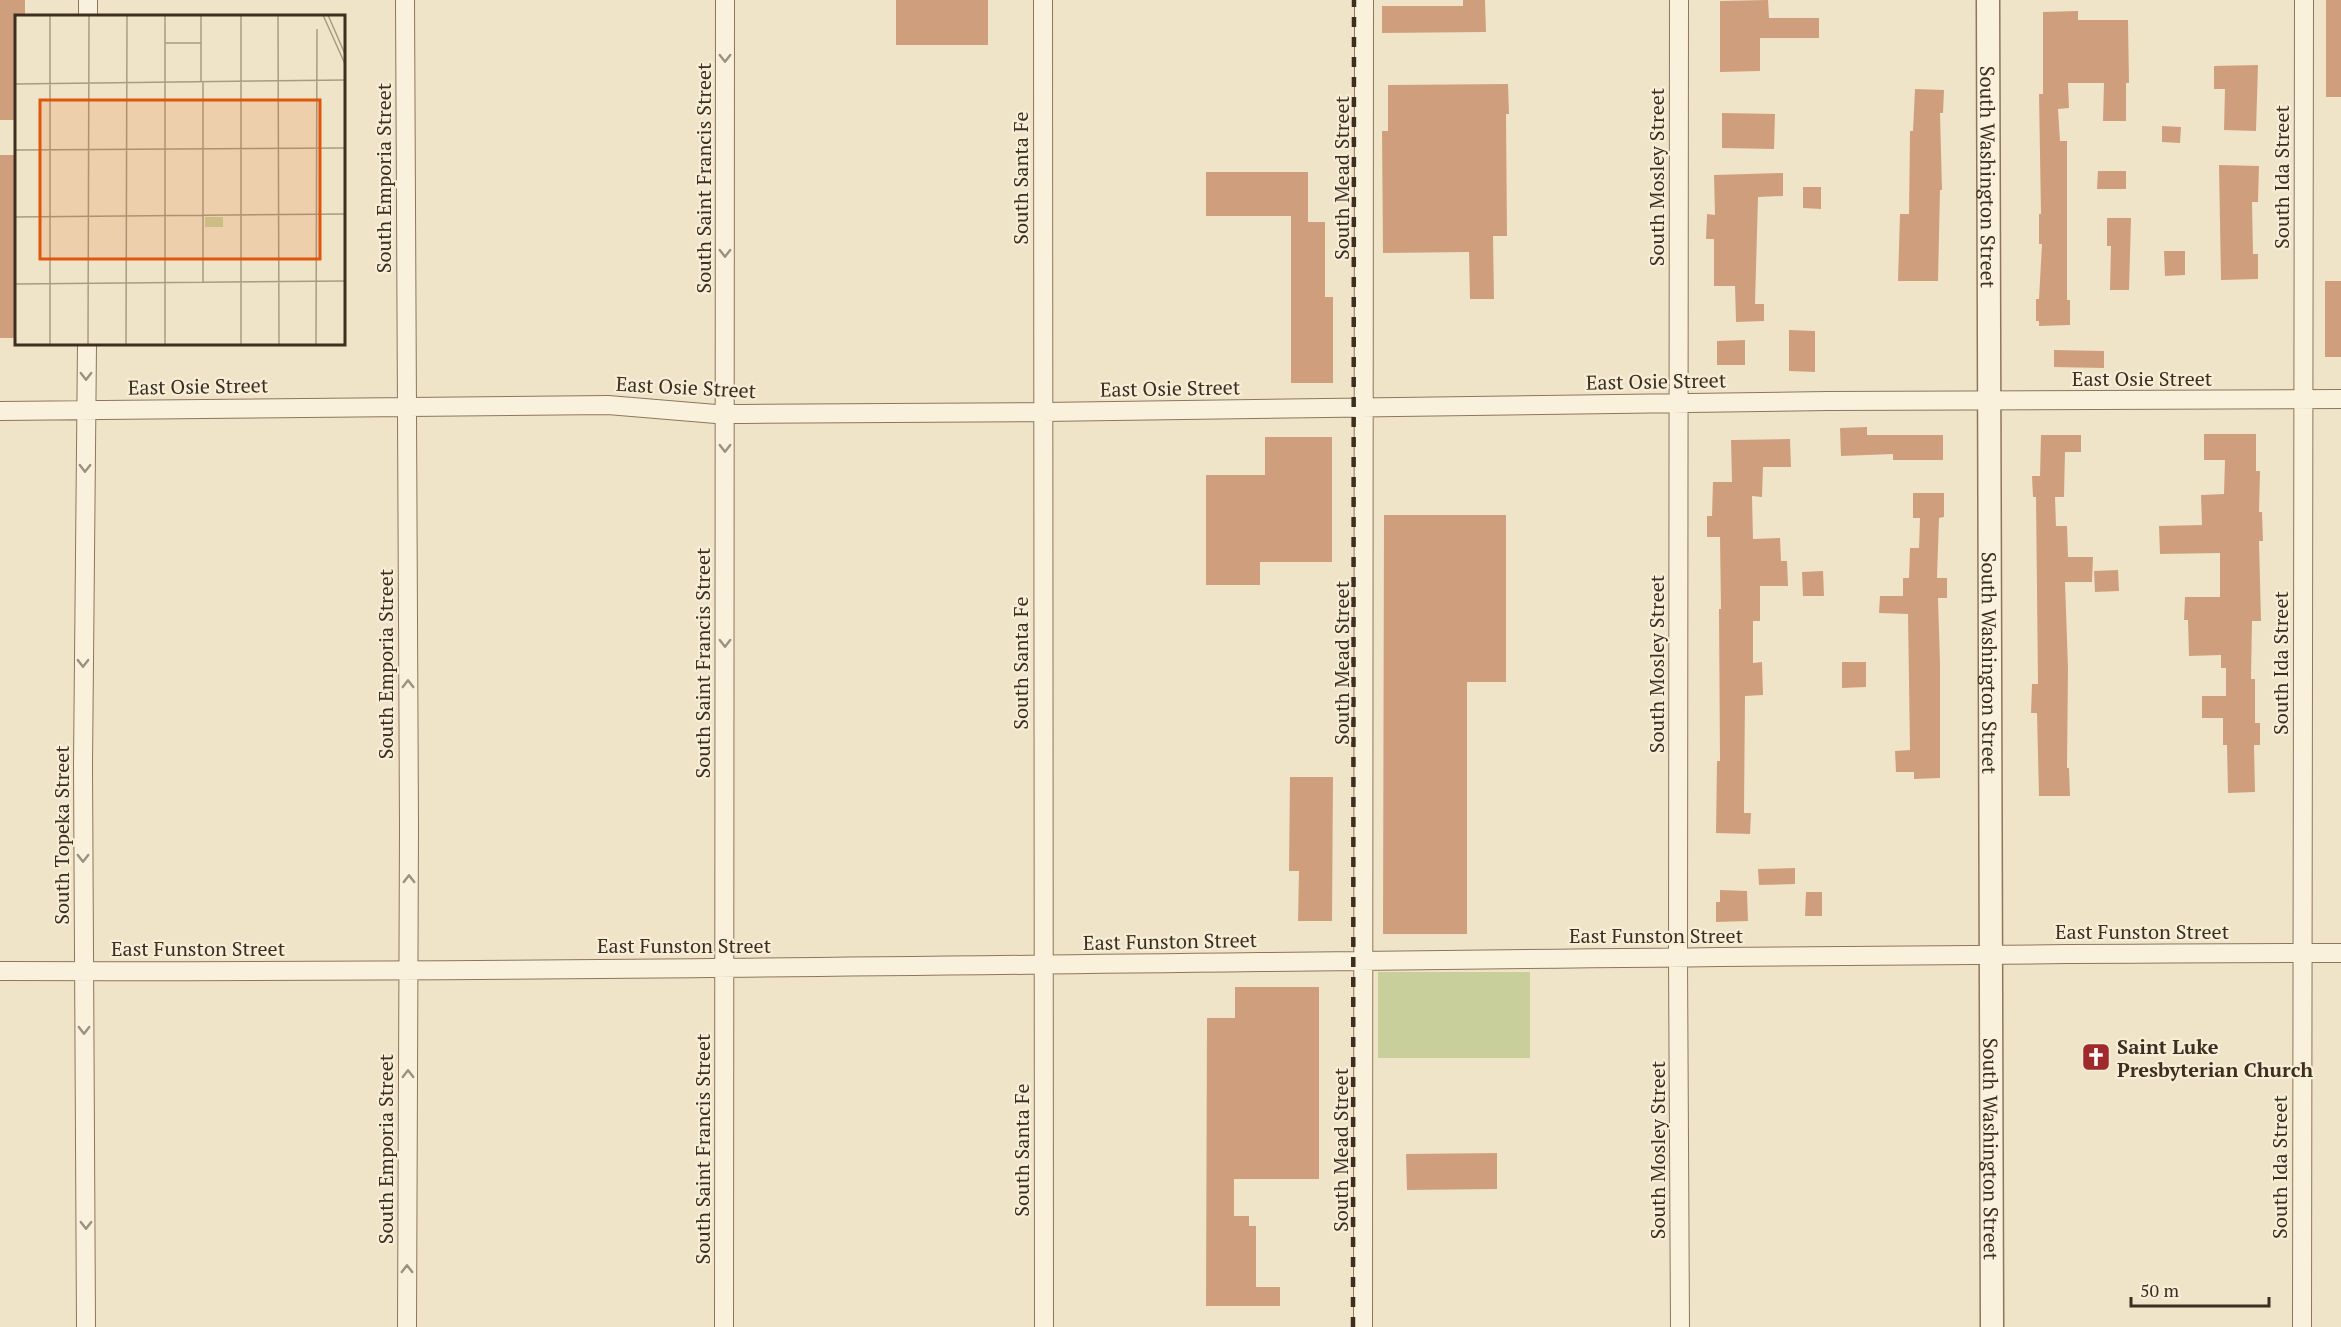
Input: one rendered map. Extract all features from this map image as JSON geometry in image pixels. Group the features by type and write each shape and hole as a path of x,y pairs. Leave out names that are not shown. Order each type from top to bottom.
{"street":[{"name":"South Emporia Street","path":"405,0 407,1327"},
{"name":"South Saint Francis Street","path":"724,1327 725,0"},
{"name":"South Santa Fe","path":"1043,0 1044,1327"},
{"name":"South Mead Street","path":"1363,1327 1364,0"},
{"name":"South Mosley Street","path":"1679,0 1680,1327"},
{"name":"South Washington Street","path":"1988,0 1992,1327"},
{"name":"South Ida Street","path":"2302,1327 2304,0"},
{"name":"South Topeka Street","path":"86,1327 82,766 87,345"},
{"name":"East Osie Street","path":"0,411 608,405 725,414 1988,400 2341,399"},
{"name":"East Funston Street","path":"0,971 724,968 1363,960 2341,953"}],"green space":[{"path":"1378,972 1530,972 1530,1058 1378,1058"}],"building":[{"path":"0,0 25,0 25,15 15,15 15,120 0,120"},
{"path":"896,0 988,0 988,45 896,45"},
{"path":"1463,0 1485,0 1486,32 1382,33 1382,6 1463,6"},
{"path":"1768,0 1769,18 1819,18 1819,38 1760,38 1760,71 1720,72 1720,1"},
{"path":"2326,0 2341,0 2341,97 2326,97"},
{"path":"2078,11 2078,20 2128,20 2129,83 2126,83 2126,121 2103,121 2104,83 2068,83 2069,108 2058,109 2060,141 2067,141 2067,300 2070,300 2070,325 2039,326 2039,321 2036,321 2036,299 2039,299 2042,244 2039,244 2039,214 2041,214 2039,94 2043,94 2043,12"},
{"path":"2258,65 2256,131 2224,130 2225,89 2214,89 2214,66"},
{"path":"1508,84 1509,114 1506,114 1507,236 1493,236 1494,299 1470,299 1469,252 1383,253 1382,131 1388,131 1388,85"},
{"path":"1915,89 1944,90 1943,113 1940,113 1942,190 1940,190 1938,281 1898,281 1900,214 1909,214 1910,131 1913,131"},
{"path":"1722,113 1775,114 1774,149 1722,148"},
{"path":"2162,126 2181,127 2180,143 2162,142"},
{"path":"0,155 15,155 15,338 0,338"},
{"path":"2219,165 2259,166 2258,202 2252,202 2253,254 2258,254 2258,279 2221,280"},
{"path":"2098,171 2126,171 2126,189 2097,189"},
{"path":"1206,172 1308,172 1308,222 1325,222 1325,297 1333,297 1333,383 1291,383 1291,216 1206,216"},
{"path":"1783,173 1783,196 1758,197 1755,304 1764,304 1764,321 1736,322 1735,286 1714,286 1714,239 1706,239 1707,214 1715,215 1714,175"},
{"path":"1803,187 1821,187 1821,209 1803,208"},
{"path":"2107,218 2131,218 2129,290 2110,290 2111,246 2107,246"},
{"path":"2164,251 2185,251 2185,275 2165,276"},
{"path":"2325,281 2341,281 2341,357 2325,357"},
{"path":"1789,330 1815,331 1815,372 1789,371"},
{"path":"1745,340 1745,365 1717,365 1717,341"},
{"path":"2054,350 2104,351 2104,368 2054,367"},
{"path":"1867,427 1867,435 1943,435 1943,460 1893,460 1893,454 1841,456 1840,428"},
{"path":"2204,434 2256,434 2256,471 2260,471 2259,512 2262,512 2263,541 2259,541 2261,621 2252,621 2251,679 2255,679 2255,723 2260,723 2260,745 2254,745 2255,792 2228,793 2227,745 2223,745 2223,718 2202,718 2202,696 2226,696 2226,668 2221,668 2221,655 2189,656 2188,620 2184,620 2185,597 2220,597 2220,553 2160,554 2159,526 2202,525 2201,495 2224,494 2225,460 2204,460"},
{"path":"2041,435 2081,435 2081,452 2065,452 2064,497 2055,497 2056,526 2067,526 2068,557 2093,557 2092,582 2065,582 2068,668 2067,768 2069,768 2070,796 2039,796 2037,713 2031,713 2032,684 2038,684 2036,497 2033,497 2032,476 2040,476"},
{"path":"1265,437 1332,437 1332,562 1260,562 1260,585 1206,585 1206,475 1265,475"},
{"path":"1790,439 1791,467 1763,467 1762,497 1752,496 1753,539 1780,538 1781,561 1787,561 1788,586 1760,586 1760,621 1753,621 1753,663 1762,662 1763,695 1745,696 1744,813 1751,813 1750,834 1716,833 1717,761 1720,761 1719,609 1721,609 1720,537 1707,537 1707,516 1712,516 1713,482 1732,482 1731,440"},
{"path":"1913,493 1944,493 1944,517 1939,518 1937,578 1947,578 1947,598 1938,598 1940,778 1914,779 1914,772 1896,772 1895,751 1910,750 1908,614 1879,613 1880,596 1903,596 1903,578 1909,578 1910,548 1919,548 1920,518 1913,518"},
{"path":"1384,515 1506,515 1506,682 1467,682 1467,934 1383,934"},
{"path":"2118,570 2119,591 2095,592 2094,571"},
{"path":"1823,571 1824,596 1803,596 1802,572"},
{"path":"1842,662 1866,662 1866,687 1842,688"},
{"path":"1290,777 1333,777 1332,921 1298,921 1299,871 1289,871"},
{"path":"1795,868 1795,884 1759,885 1758,869"},
{"path":"1720,890 1747,891 1748,921 1716,922 1716,902 1720,902"},
{"path":"1806,892 1822,892 1822,916 1805,916"},
{"path":"1235,987 1319,987 1319,1179 1234,1179 1234,1216 1249,1216 1249,1226 1256,1226 1256,1287 1280,1287 1280,1306 1206,1306 1207,1018 1235,1018"},
{"path":"1497,1153 1497,1189 1407,1190 1406,1154"}],"railway":[{"path":"1353,1327 1354,0"}],"place":[{"name":"Saint Luke Presbyterian Church","path":"2096,1057"}]}
